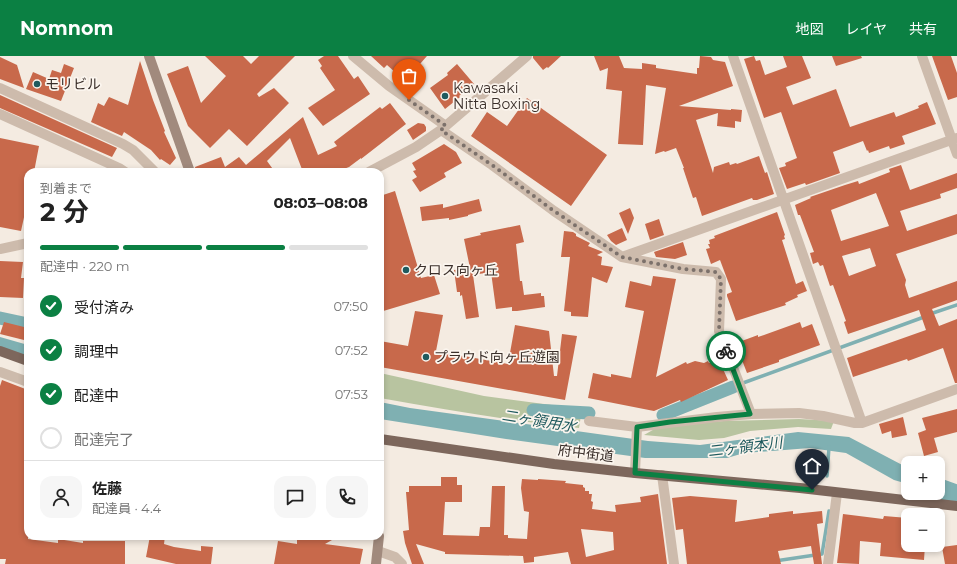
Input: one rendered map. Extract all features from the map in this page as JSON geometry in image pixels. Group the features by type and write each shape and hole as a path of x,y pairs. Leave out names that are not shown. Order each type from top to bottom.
{"main road":[{"path":"0,351 24,360"},
{"name":"府中街道","path":"384,440 554,464 800,488 837,493 901,498"},
{"name":"府中街道","path":"936,500 957,506"}],"street":[{"path":"149,56 189,168"},
{"path":"353,56 389,86 492,165 554,211 622,257 683,269 716,272 721,279 719,331 750,414"},
{"path":"733,56 862,423"},
{"path":"922,56 955,139 957,154"},
{"path":"377,168 416,147 444,128 523,57"},
{"path":"0,88 123,144 133,150 151,168"},
{"path":"0,114 119,168"},
{"path":"622,257 955,139"},
{"path":"0,249 24,244"},
{"path":"0,372 24,381"},
{"path":"589,421 637,430 670,422 750,414 799,413 862,423 957,389"},
{"path":"635,473 637,430"},
{"path":"662,475 674,564"},
{"path":"828,564 837,493"},
{"path":"376,564 379,540"},
{"path":"378,551 395,557 402,564"}],"green space":[{"path":"384,374 484,396 582,409 579,428 430,407 384,399"},
{"path":"799,419 834,421 831,429 798,427 750,431 724,438 699,440 644,435 658,427 723,421"}],"water":[{"path":"0,337 24,344 24,360 0,355"},
{"path":"384,403 410,408 648,441 700,445 798,432 849,437 901,464 901,482 894,480 846,453 810,448 744,453 727,458 645,458 506,439 384,420"}],"building":[{"path":"205,56 243,56 251,64 259,56 295,56 257,94 259,97 274,88 289,103 247,146 229,129 210,148 188,126 167,74 188,66 201,103 226,76"},
{"path":"324,56 338,56 354,79 358,76 370,94 323,126 308,108 335,90 320,68 322,66 318,60"},
{"path":"371,56 427,56 405,81 387,65 384,68"},
{"path":"533,56 561,56 548,68 547,67 543,70"},
{"path":"594,56 619,56 624,68 642,69 642,63 656,65 656,68 697,74 700,56 711,57 713,60 725,62 733,86 679,106 742,110 741,122 735,121 735,128 717,126 718,113 696,120 713,173 714,167 729,162 730,165 737,164 759,156 765,173 767,172 774,194 757,200 753,200 752,198 702,216 696,197 693,198 676,148 655,154 666,88 646,85 643,145 618,144 622,91 606,89 608,68 600,71"},
{"path":"754,56 756,61 760,60 765,75 787,67 783,56 802,56 811,78 786,87 793,105 836,89 850,127 894,112 896,117 919,108 918,106 927,102 936,124 902,136 905,144 890,149 889,146 869,153 863,141 833,152 840,173 806,185 805,183 787,189 779,168 786,166 785,163 797,158 781,112 764,118 744,59"},
{"path":"832,56 861,56 862,58 836,66"},
{"path":"932,56 951,56 957,73 957,97 948,100"},
{"path":"0,57 17,65 24,88 0,79"},
{"path":"140,61 165,131 164,132 176,158 170,165 161,159 160,160 151,150 124,132 122,136 91,122 98,103 104,106 109,97 128,105"},
{"path":"64,64 74,68 61,101 26,89 33,72 49,79 52,70 61,73"},
{"path":"457,64 474,84 445,109 430,88 448,75 447,73"},
{"path":"0,95 117,148 112,157 0,108"},
{"path":"527,98 607,155 571,206 471,136 487,112 507,126"},
{"path":"390,103 406,124 361,159 346,168 301,168 290,138 267,161 272,168 195,168 221,157 225,167 239,157 246,165 303,117 318,155 337,146 334,142 380,107 382,109"},
{"path":"418,123 424,124 426,131 413,140 407,130"},
{"path":"0,138 39,146 35,168 24,168 24,217 21,231 0,227"},
{"path":"444,144 456,152 462,163 444,173 446,177 420,192 412,180 417,177 413,171 416,170 412,163"},
{"path":"901,165 910,190 957,173 957,188 940,194 941,198 900,211 907,231 957,214 957,234 896,254 906,280 905,285 909,298 957,281 957,300 932,309 939,326 957,319 957,383 955,383 943,348 908,361 907,359 853,377 847,358 926,330 919,310 848,334 844,322 846,321 833,285 830,286 823,265 820,266 818,262 813,264 810,253 814,252 795,205 811,198 810,197 845,185 858,181 859,184 890,172 889,169","holes":["876,193 889,226 841,241 831,210","870,248 876,266 849,276 842,256"]},
{"name":"クロス向ヶ丘","path":"395,191 421,278 434,275 440,294 384,311 384,195"},
{"path":"479,199 482,211 449,220 449,218 422,221 420,207 443,204 443,208"},
{"path":"630,208 634,218 628,234 619,213"},
{"path":"777,212 785,235 785,239 782,240 796,284 803,281 807,291 797,295 798,297 785,303 786,305 736,321 727,296 727,294 732,292 720,260 711,264 706,249 710,248 708,244 710,244 709,240 715,238 714,236"},
{"path":"659,219 664,235 650,240 645,224"},
{"path":"520,225 524,242 516,244 520,281 522,281 524,295 541,293 541,296 544,296 545,307 517,311 512,311 512,307 496,309 491,272 473,275 479,317 466,319 462,295 460,296 460,292 457,292 454,270 470,268 464,239 481,235 480,233"},
{"path":"622,228 627,240 616,245 607,235"},
{"path":"564,231 573,232 576,236 590,243 588,246 603,252 597,255 602,257 601,265 613,267 607,283 592,277 588,317 571,316 571,312 564,311 570,257 561,257"},
{"path":"683,242 687,255 675,259 656,257 654,252"},
{"path":"0,261 23,262 21,278 24,278 23,298 0,297"},
{"path":"653,276 676,279 656,377 686,362 687,364 695,361 704,363 708,361 709,363 718,358 728,380 681,402 680,400 654,411 588,398 593,373 611,377 611,374 631,378 644,311 625,307 630,281 651,286"},
{"name":"プラウド向ヶ丘遊園","path":"415,311 443,315 436,351 508,364 515,325 549,331 554,376 557,376 562,334 577,336 565,400 384,368 384,342 408,346"},
{"path":"4,322 24,327 24,340 0,334"},
{"path":"800,322 802,328 812,324 820,345 747,373 740,355 744,354 739,342"},
{"path":"2,380 24,388 24,540 58,543 58,540 83,543 83,541 125,541 125,564 5,564 6,559 0,559 0,386"},
{"path":"957,409 957,432 934,438 938,452 924,456 918,433 926,430 922,418"},
{"path":"903,417 907,435 892,438 891,431 882,434 879,424"},
{"path":"441,477 457,477 457,485 462,485 462,502 445,502 443,535 479,536 480,527 490,527 492,486 505,486 504,535 508,535 508,538 527,539 529,512 524,511 521,488 522,479 566,481 565,483 583,485 585,491 589,491 589,494 592,494 592,509 616,512 615,505 641,502 640,497 658,494 667,564 571,564 568,552 534,557 534,562 524,563 523,556 445,554 445,552 416,544 424,564 412,564 405,543 403,531 409,530 406,492 409,492 409,486 441,486","holes":["581,529 613,532 614,550 586,557"]},
{"path":"690,496 737,500 735,522 769,517 769,514 793,511 793,514 822,511 823,523 817,524 822,564 814,564 811,546 778,551 781,564 687,564 683,529 676,530 672,498"},
{"path":"843,514 883,519 884,516 901,517 901,552 925,552 924,560 880,556 881,543 860,541 859,564 837,563"},
{"path":"149,540 164,540 164,544 201,551 201,546 213,547 211,564 176,564 146,557"},
{"path":"297,540 332,540 325,544 363,549 360,564 274,564 278,541 297,544"},
{"path":"957,545 957,564 945,564 943,552 945,552 945,547"}],"waterway":[{"path":"930,314 957,305"},
{"path":"743,383 924,317"},
{"path":"0,318 24,323"},
{"path":"663,415 733,387"},
{"name":"二ヶ領用水","path":"533,410 589,413"},
{"path":"827,476 829,447"},
{"name":"二ヶ領本川","path":"945,492 957,496"},
{"path":"775,561 822,554 829,511"}],"way so far":[{"path":"409,100 446,126 441,130 492,165 554,211 622,257 683,269 716,272 721,279 719,331 726,351"}],"place":[{"name":"モリビル","path":"37,84"},
{"name":"Kawasaki Nitta Boxing","path":"445,96"},
{"name":"クロス向ヶ丘","path":"406,270"},
{"name":"プラウド向ヶ丘遊園","path":"426,357"}],"route":[{"path":"726,351 750,414 637,427 635,473 812,490"}]}
